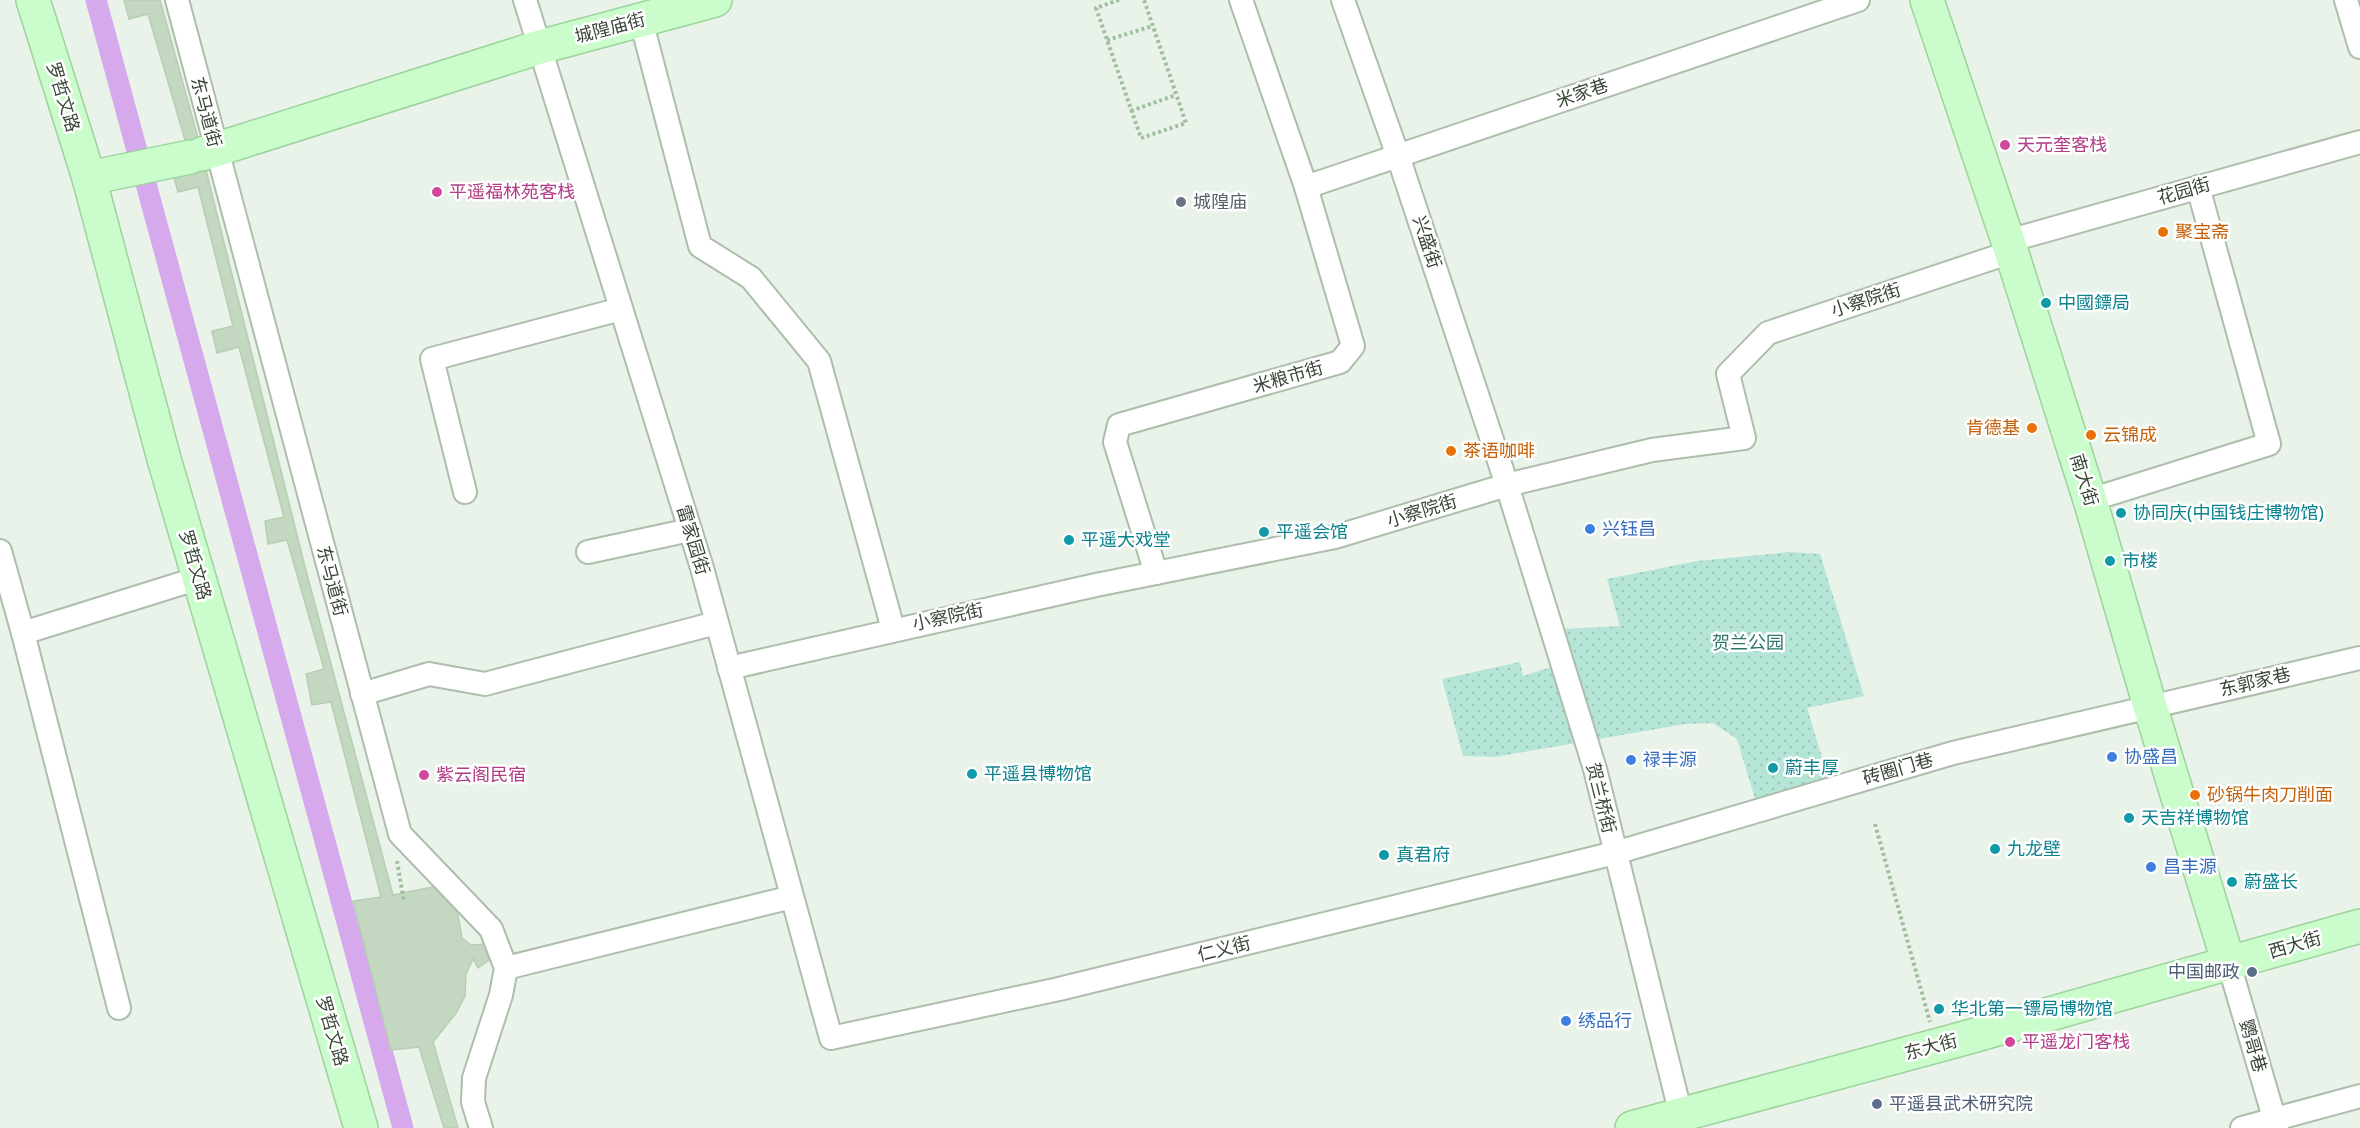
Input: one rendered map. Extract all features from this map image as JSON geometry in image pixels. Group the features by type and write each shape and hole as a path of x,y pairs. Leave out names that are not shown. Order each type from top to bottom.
{"street":[{"name":"罗哲文路","path":"33,0 89,178 199,578 361,1128"},
{"name":"东马道街","path":"177,0 202,154 362,694 400,834 492,929 506,968"},
{"name":"雷家园街","path":"525,0 690,530 831,1038"},
{"name":"城隍庙街","path":"89,178 202,154 540,47 715,0"},
{"name":"米粮市街","path":"1156,573 1115,442 1119,425 1340,362 1353,346 1306,187 1241,0"},
{"name":"兴盛街","path":"1342,0 1398,156 1507,485"},
{"name":"米家巷","path":"1306,187 1858,0"},
{"name":"南大街","path":"1927,0 2010,246 2090,500 2229,964"},
{"path":"2346,0 2360,47"},
{"path":"641,20 700,246 751,278 819,361 893,629"},
{"name":"花园街","path":"2010,246 2198,187 2360,142"},
{"path":"2090,500 2269,444 2198,187"},
{"name":"小察院街","path":"729,668 893,629 1335,537 1507,485 1652,450 1744,438 1728,374 1768,333 2010,246"},
{"path":"465,492 432,359 621,309"},
{"name":"贺兰桥街","path":"1507,485 1594,769 1615,853 1694,1118"},
{"path":"588,552 690,530"},
{"path":"0,551 119,1008"},
{"path":"23,633 199,578"},
{"path":"362,694 429,674 485,684 716,622"},
{"name":"东郭家巷","path":"2150,706 2360,658"},
{"name":"砖圈门巷","path":"1615,853 1953,753 2150,706"},
{"name":"仁义街","path":"831,1038 1059,989 1615,853"},
{"path":"481,1128 473,1102 474,1078 501,995 506,968 792,897"},
{"name":"西大街","path":"2229,964 2360,926"},
{"name":"东大街","path":"1632,1128 1694,1118 1936,1046 2229,964"},
{"name":"鹦哥巷","path":"2229,964 2276,1123"},
{"path":"2242,1128 2276,1123 2360,1096"}],"path":[{"path":"1117,0 1096,8 1141,138 1186,123 1144,0"},
{"path":"1107,40 1153,26"},
{"path":"1131,111 1176,95"},
{"path":"1875,824 1936,1046"}],"green space":[{"name":"贺兰公园","path":"1789,552 1820,554 1864,696 1807,708 1828,777 1756,802 1737,739 1713,723 1685,724 1495,757 1463,756 1442,679 1520,662 1523,676 1570,661 1563,629 1620,626 1607,579 1697,561"}],"building":[{"path":"124,0 160,0 197,134 305,567 393,895 442,885 456,905 462,938 471,945 487,944 493,957 478,968 473,959 466,974 465,996 456,1013 433,1042 458,1128 444,1128 419,1047 391,1050 353,901 381,897 331,702 312,705 306,674 324,669 287,540 268,544 265,521 284,517 239,347 217,353 212,331 233,326 198,187 178,192 172,171 190,157 148,14 129,19"}],"waterway":[{"path":"96,0 403,1128"}],"place":[{"name":"天元奎客栈","path":"2005,145"},
{"name":"平遥福林苑客栈","path":"437,192"},
{"name":"城隍庙","path":"1181,202"},
{"name":"聚宝斋","path":"2163,232"},
{"name":"中國鏢局","path":"2046,303"},
{"name":"肯德基","path":"2032,428"},
{"name":"云锦成","path":"2091,435"},
{"name":"茶语咖啡","path":"1451,451"},
{"name":"协同庆(中国钱庄博物馆)","path":"2121,513"},
{"name":"兴钰昌","path":"1590,529"},
{"name":"平遥会馆","path":"1264,532"},
{"name":"平遥大戏堂","path":"1069,540"},
{"name":"市楼","path":"2110,561"},
{"name":"协盛昌","path":"2112,757"},
{"name":"禄丰源","path":"1631,760"},
{"name":"蔚丰厚","path":"1773,768"},
{"name":"平遥县博物馆","path":"972,774"},
{"name":"紫云阁民宿","path":"424,775"},
{"name":"砂锅牛肉刀削面","path":"2195,795"},
{"name":"天吉祥博物馆","path":"2129,818"},
{"name":"九龙壁","path":"1995,849"},
{"name":"真君府","path":"1384,855"},
{"name":"昌丰源","path":"2151,867"},
{"name":"蔚盛长","path":"2232,882"},
{"name":"中国邮政","path":"2252,972"},
{"name":"华北第一镖局博物馆","path":"1939,1009"},
{"name":"绣品行","path":"1566,1021"},
{"name":"平遥龙门客栈","path":"2010,1042"},
{"name":"平遥县武术研究院","path":"1877,1104"}]}
